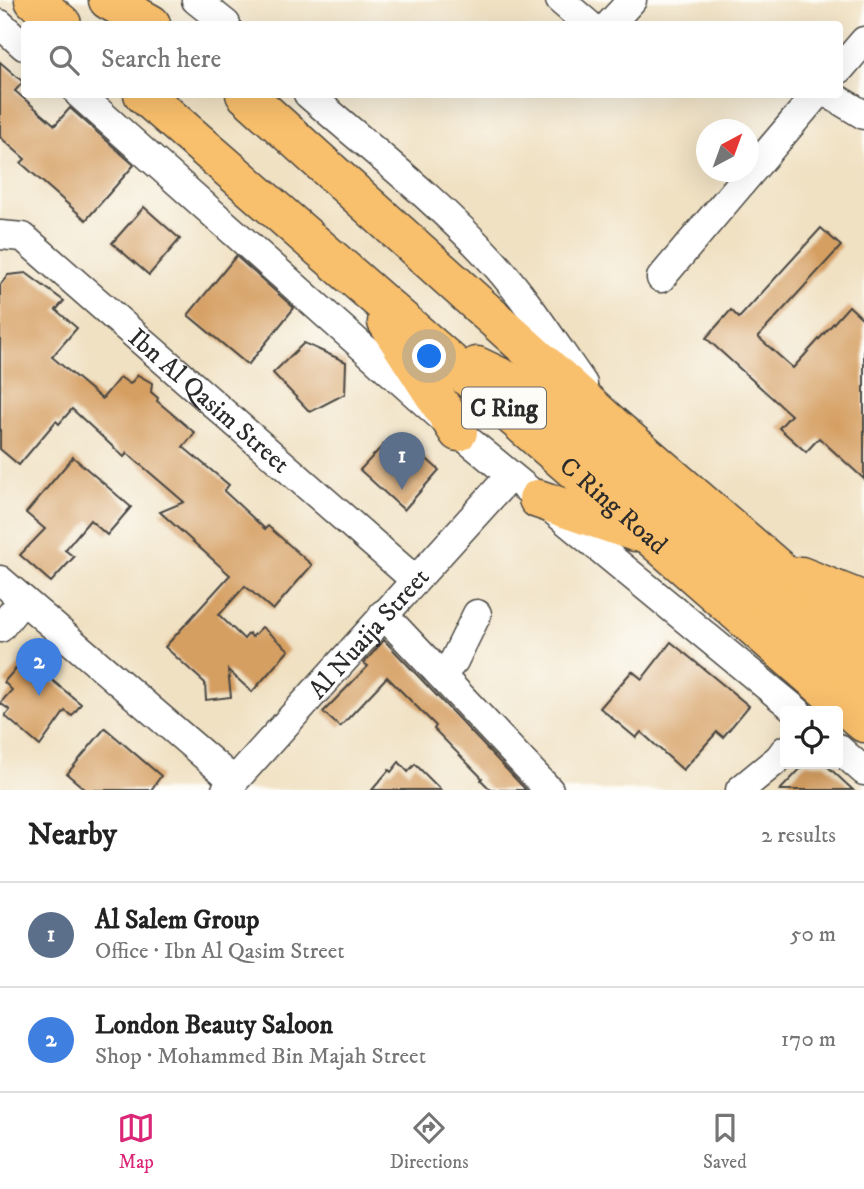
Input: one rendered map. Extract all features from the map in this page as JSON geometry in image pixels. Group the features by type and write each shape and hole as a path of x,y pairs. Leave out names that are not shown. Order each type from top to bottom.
{"highway":[{"path":"34,0 58,21"},
{"path":"108,0 146,21"},
{"path":"143,0 166,21"},
{"name":"C Ring Road","path":"148,98 654,539 849,750"},
{"name":"C Ring","path":"249,98 613,426 864,643"},
{"path":"363,285 458,432"},
{"path":"436,349 499,376 541,402 864,681"},
{"path":"524,488 654,539"},
{"path":"771,563 864,601"}],"street":[{"path":"196,0 222,21"},
{"path":"560,0 584,21"},
{"path":"613,21 632,0"},
{"path":"0,24 21,43"},
{"path":"843,65 864,41"},
{"name":"C Ring Road","path":"83,98 458,432 787,706"},
{"path":"312,98 428,199 492,261 520,295 613,426"},
{"path":"661,278 814,98"},
{"path":"836,98 864,115"},
{"name":"Ibn Al Qasim Street","path":"0,235 23,237 415,580"},
{"name":"Al Nuaija Street","path":"230,785 415,580 524,488"},
{"path":"0,580 230,785"},
{"path":"0,628 23,600"},
{"path":"383,614 549,790"},
{"path":"441,675 454,661 477,614"},
{"path":"740,790 780,757"}],"building":[{"path":"0,62 21,80 15,91 21,98 55,125 70,108 134,165 86,220 21,163 25,159 0,137"},
{"path":"144,207 180,239 149,275 112,243"},
{"path":"821,228 841,246 758,337 793,368 849,306 864,320 864,479 819,438 806,452 779,428 791,415 706,338 731,310 739,318"},
{"path":"236,256 294,308 248,365 188,315"},
{"path":"26,273 64,301 56,310 77,328 52,357 102,399 120,377 130,384 138,375 152,383 151,392 158,398 157,401 195,433 183,447 229,485 224,491 265,529 268,526 312,565 273,610 245,586 219,615 244,639 249,633 252,637 262,627 289,650 252,692 228,670 231,697 206,700 205,683 165,647 230,575 160,512 184,502 127,453 124,457 72,409 59,424 56,421 19,465 0,449 0,285 8,275"},
{"path":"304,343 346,362 345,394 310,412 273,373"},
{"path":"403,438 439,470 404,510 360,470 384,444 392,450"},
{"path":"73,457 131,507 107,535 90,520 65,550 74,557 51,582 20,555 45,529 26,513"},
{"path":"384,640 526,790 491,790 434,729 436,726 387,677 340,727 323,712 368,666 364,663"},
{"path":"671,642 749,706 723,737 717,732 683,770 641,732 636,738 600,708 632,671 642,679"},
{"path":"25,658 81,704 72,716 65,711 40,746 5,716 10,710 0,703 12,690 4,682"},
{"path":"105,728 161,776 151,790 86,790 67,774"},
{"path":"399,762 408,772 415,764 441,790 372,790"},
{"path":"800,769 830,769 853,790 780,790"}],"place":[{"name":"Al Salem Group","path":"402,490"},
{"name":"London Beauty Saloon","path":"39,696"}]}
